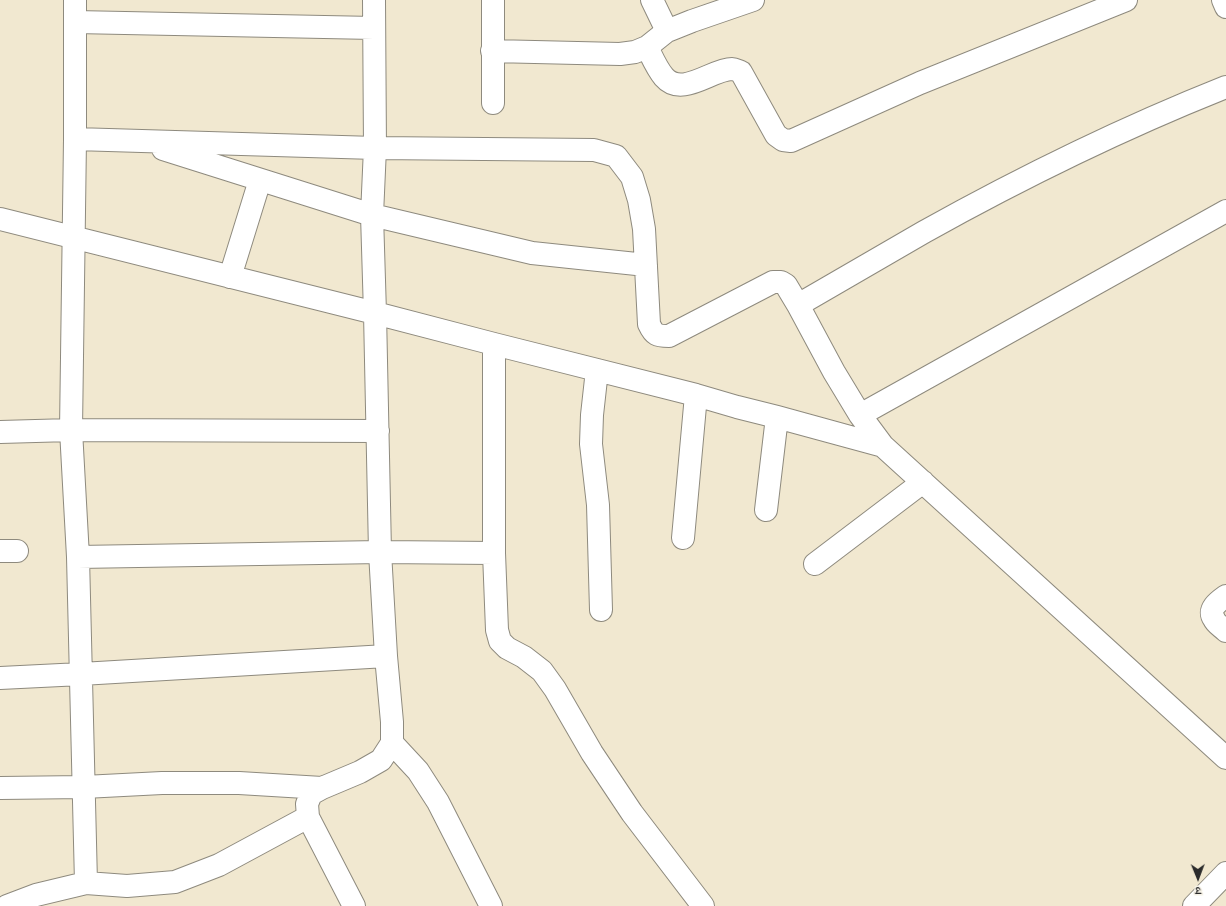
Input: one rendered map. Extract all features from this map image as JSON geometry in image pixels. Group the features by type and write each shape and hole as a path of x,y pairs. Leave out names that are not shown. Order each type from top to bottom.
{"street":[{"path":"75,0 75,139 71,430 78,557 86,883"},
{"path":"354,906 308,817 307,804 311,794 360,772 381,760 392,743 392,722 386,656 380,552 376,313 372,215 375,148 374,0"},
{"path":"493,0 493,103"},
{"path":"652,0 668,32"},
{"path":"492,51 620,54 635,52 647,47 668,32 692,21 753,0"},
{"path":"647,47 665,78 676,84 689,84 726,70 734,69 741,72 776,135 783,140 791,141 920,83 1126,0"},
{"path":"1223,0 1226,7"},
{"path":"75,22 374,28"},
{"path":"798,305 924,232 1057,162 1183,104 1226,87"},
{"path":"75,139 375,148 594,150 616,156 632,177 640,200 644,229 649,324 652,332 660,336 669,336 773,282 781,282 786,285 834,372 860,415 883,446 1226,758"},
{"path":"138,141 372,215 532,253 646,265"},
{"path":"230,277 260,180"},
{"path":"860,415 1226,211"},
{"path":"0,219 696,395 883,446"},
{"path":"494,344 494,553 497,630 500,641 507,648 524,657 542,670 555,689 592,754 632,814 703,906"},
{"path":"597,370 592,415 591,444 598,512 601,610"},
{"path":"684,538 696,395"},
{"path":"766,510 777,417"},
{"path":"0,432 71,430 378,430"},
{"path":"815,564 923,482"},
{"path":"78,557 380,552 494,553"},
{"path":"1226,596 1216,604 1213,608 1212,614 1214,620 1226,631"},
{"path":"0,678 386,656"},
{"path":"392,743 418,771 438,802 491,906"},
{"path":"0,788 84,787 162,783 239,783 322,788"},
{"path":"6,906 36,895 86,883 127,886 175,882 218,865 308,817"},
{"path":"1194,906 1226,873"}]}
